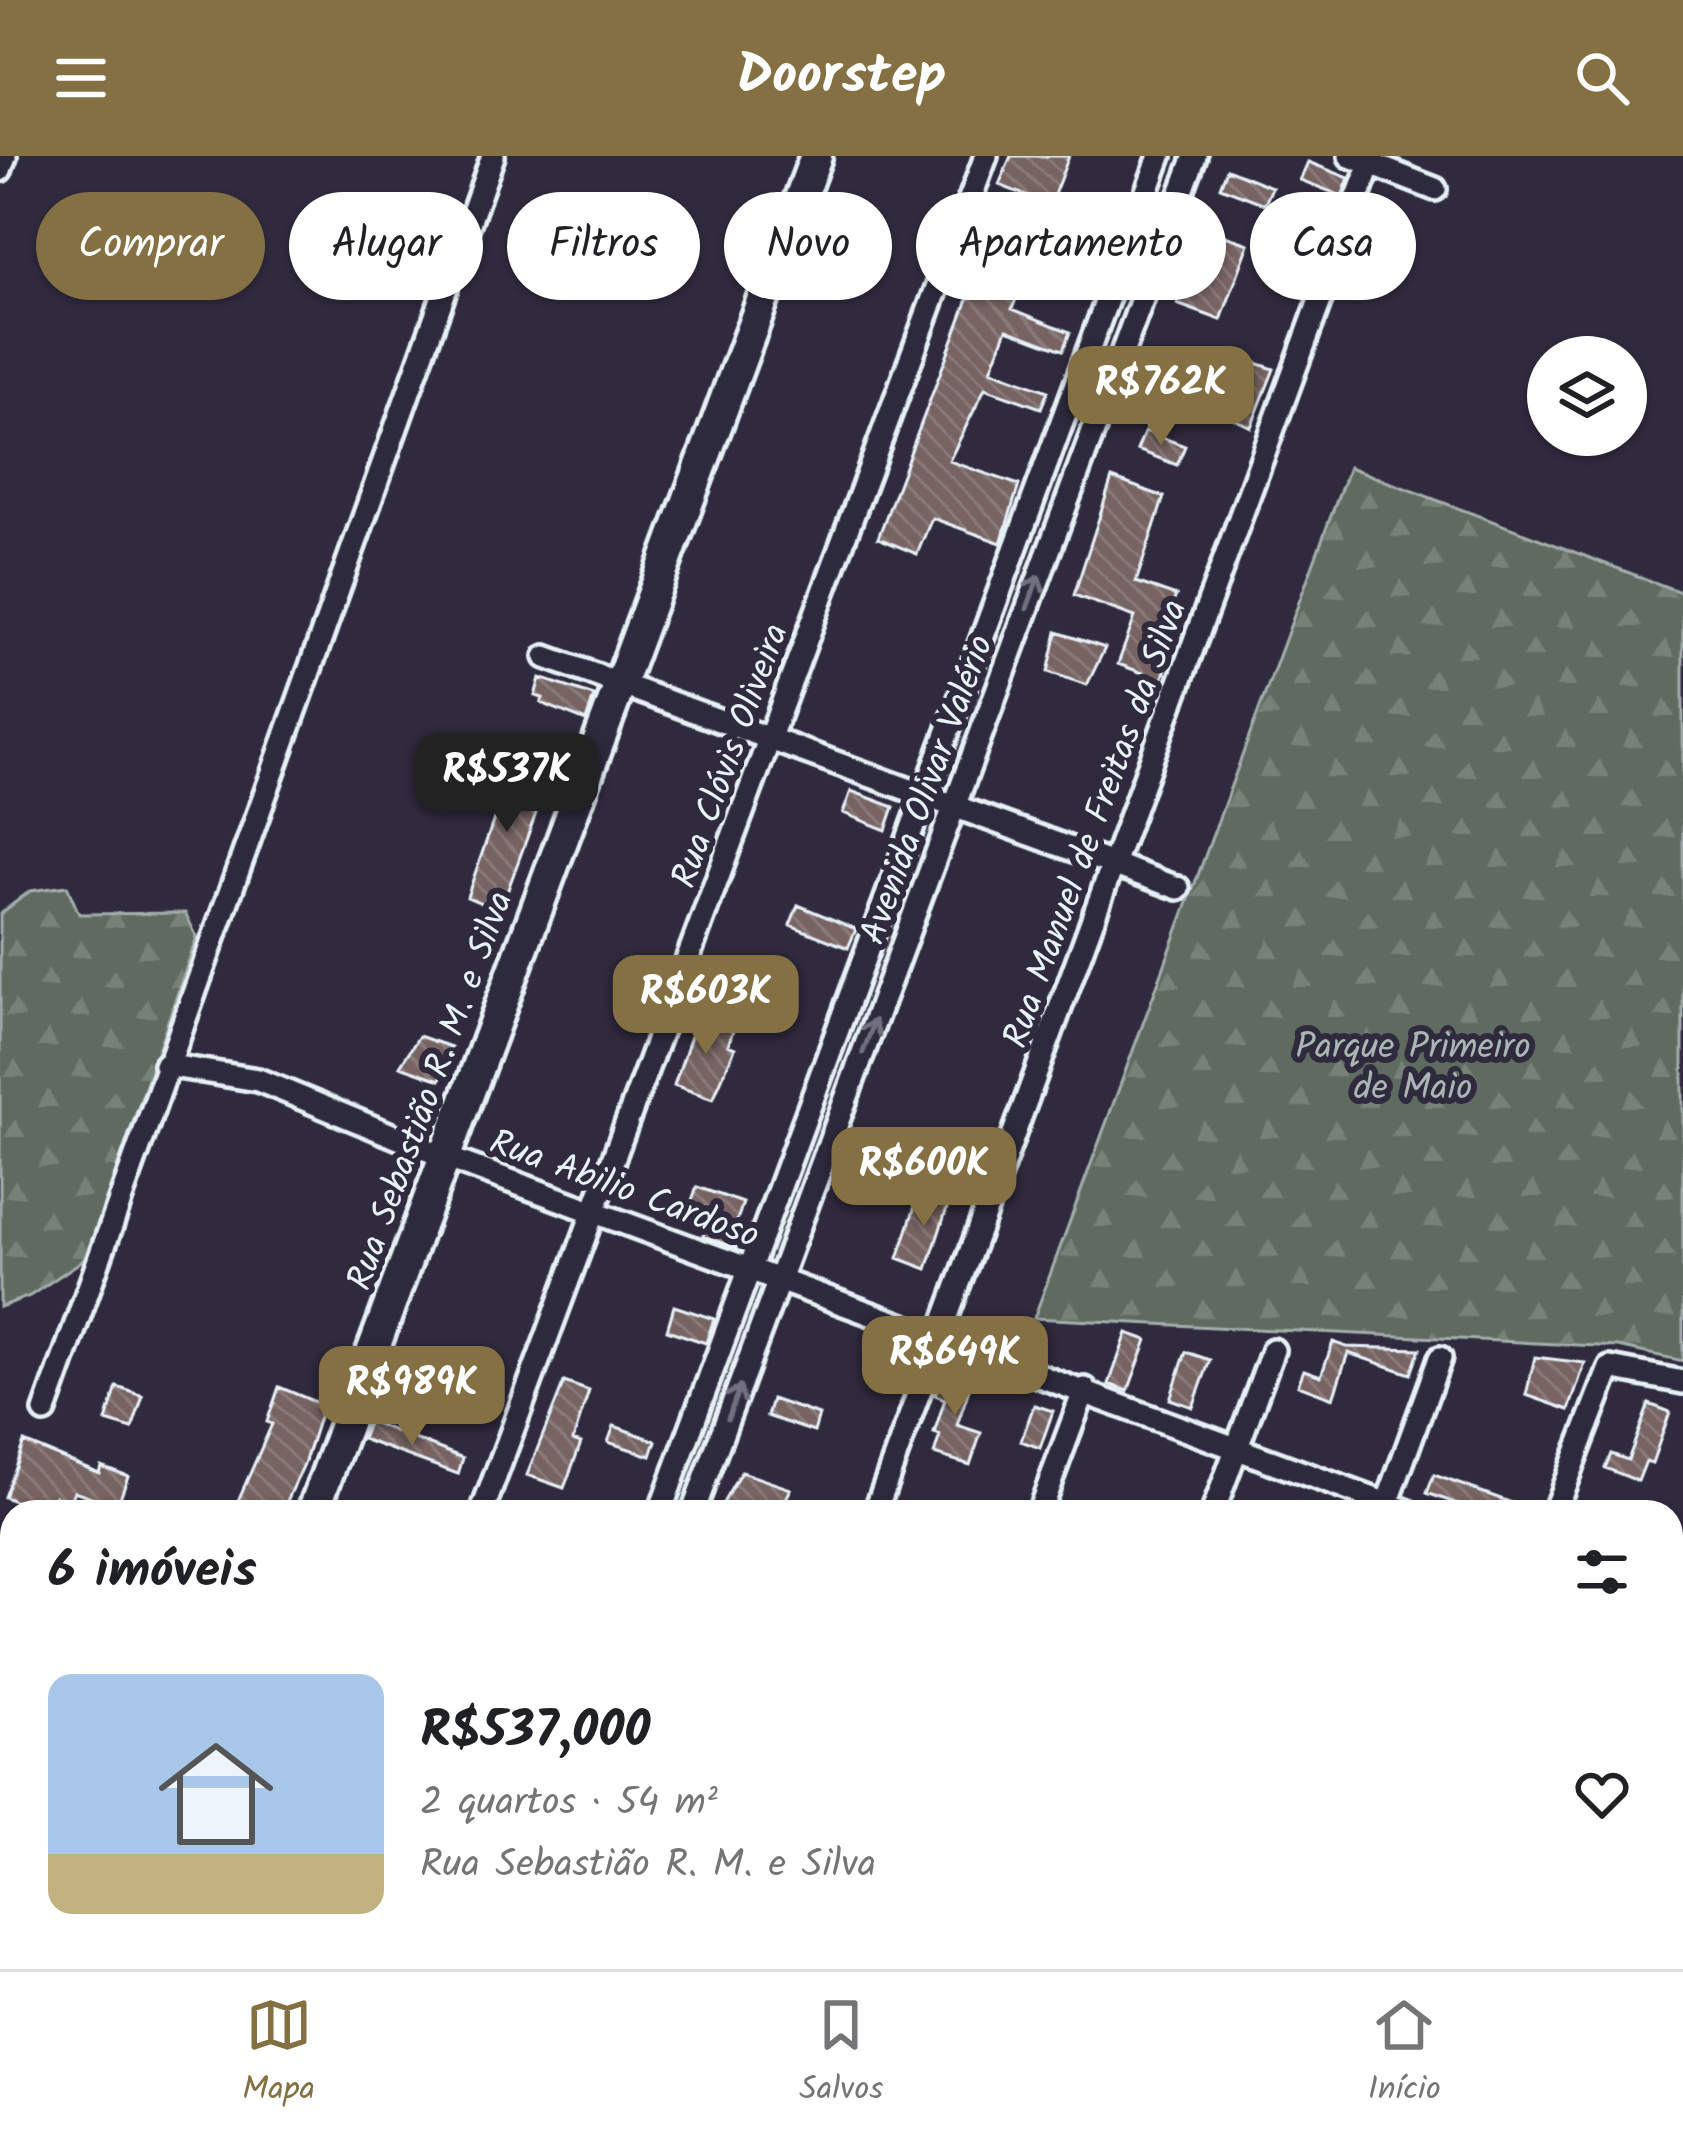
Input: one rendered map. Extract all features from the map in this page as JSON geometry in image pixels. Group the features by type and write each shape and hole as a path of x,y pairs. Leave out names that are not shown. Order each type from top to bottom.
{"street":[{"path":"0,170 5,156"},
{"path":"45,1411 493,156"},
{"name":"Rua Sebastião R. M. e Silva","path":"317,1500 816,156"},
{"name":"Rua Clóvis Oliveira","path":"486,1500 986,156"},
{"path":"664,1500 1160,156"},
{"name":"Avenida Olivar Valério","path":"697,1500 1195,156"},
{"path":"1364,159 1435,190"},
{"name":"Rua Manuel de Freitas da Silva","path":"879,1500 1364,159"},
{"path":"546,657 1178,888"},
{"name":"Rua Abilio Cardoso","path":"165,1065 258,1080 445,1157 1085,1389 1366,1500"},
{"path":"1217,1500 1273,1350"},
{"path":"1388,1500 1440,1358"},
{"path":"1559,1500 1610,1368 1683,1382"},
{"path":"1044,1500 1085,1389"}],"green space":[{"name":"Parque Primeiro de Maio","path":"1349,467 1683,593 1683,1361 1618,1347 1034,1318"},
{"path":"67,886 79,914 185,913 197,937 86,1258 30,1296 0,1307 0,914 30,891"}],"building":[{"path":"1011,156 1069,156 1055,192 1017,192 999,185"},
{"path":"1308,162 1349,178 1344,192 1300,180"},
{"path":"1227,169 1272,187 1270,192 1250,192 1250,198 1220,187"},
{"path":"1226,236 1249,244 1221,320 1177,304 1179,300 1226,300"},
{"path":"968,300 1016,300 1012,309 1070,332 1063,350 1007,329 991,370 1048,391 1041,408 985,388 949,461 1019,485 1001,543 932,518 917,554 878,538"},
{"path":"1238,357 1274,369 1251,427 1153,380 1160,362 1226,389"},
{"path":"1145,431 1185,446 1177,465 1137,450"},
{"path":"1112,478 1164,497 1136,582 1176,596 1155,643 1172,650 1162,680 1118,664 1135,617 1074,595"},
{"path":"1057,632 1105,648 1087,685 1048,672"},
{"path":"540,678 594,696 586,721 541,703 543,698 535,696"},
{"path":"506,762 549,778 500,911 467,897 506,784 499,781"},
{"path":"851,791 894,807 886,830 843,813"},
{"path":"798,905 856,929 848,948 790,925"},
{"path":"699,1013 735,1025 728,1045 735,1048 713,1099 674,1085"},
{"path":"419,1036 451,1047 440,1080 400,1066"},
{"path":"697,1187 743,1203 736,1223 744,1226 736,1248 703,1236 712,1210 691,1203"},
{"path":"920,1191 950,1199 927,1269 898,1258"},
{"path":"674,1306 714,1319 706,1343 667,1330"},
{"path":"1127,1333 1147,1340 1128,1391 1109,1384"},
{"path":"1333,1342 1346,1347 1420,1349 1411,1374 1348,1353 1333,1398 1298,1385 1304,1370 1321,1376"},
{"path":"1186,1352 1210,1360 1193,1407 1170,1399"},
{"path":"1535,1357 1585,1363 1569,1410 1526,1395"},
{"path":"953,1367 974,1375 957,1425 981,1433 970,1465 934,1454 940,1435 934,1433 945,1399 935,1395 943,1371"},
{"path":"564,1382 589,1391 573,1440 581,1443 564,1488 527,1475"},
{"path":"117,1387 143,1396 132,1429 106,1421"},
{"path":"279,1387 323,1405 288,1500 238,1500 272,1424 267,1422"},
{"path":"772,1399 819,1415 814,1432 767,1416"},
{"path":"1649,1404 1670,1412 1652,1463 1646,1461 1638,1481 1605,1468 1611,1454 1628,1460"},
{"path":"1034,1405 1053,1411 1040,1448 1021,1441"},
{"path":"369,1421 463,1458 458,1474 362,1439"},
{"path":"614,1426 656,1441 651,1456 608,1442"},
{"path":"24,1442 99,1473 101,1466 128,1476 119,1500 100,1500 74,1491 70,1500 4,1497"},
{"path":"741,1472 791,1489 785,1500 725,1500"},
{"path":"1434,1475 1504,1500 1447,1500 1427,1493"}]}
